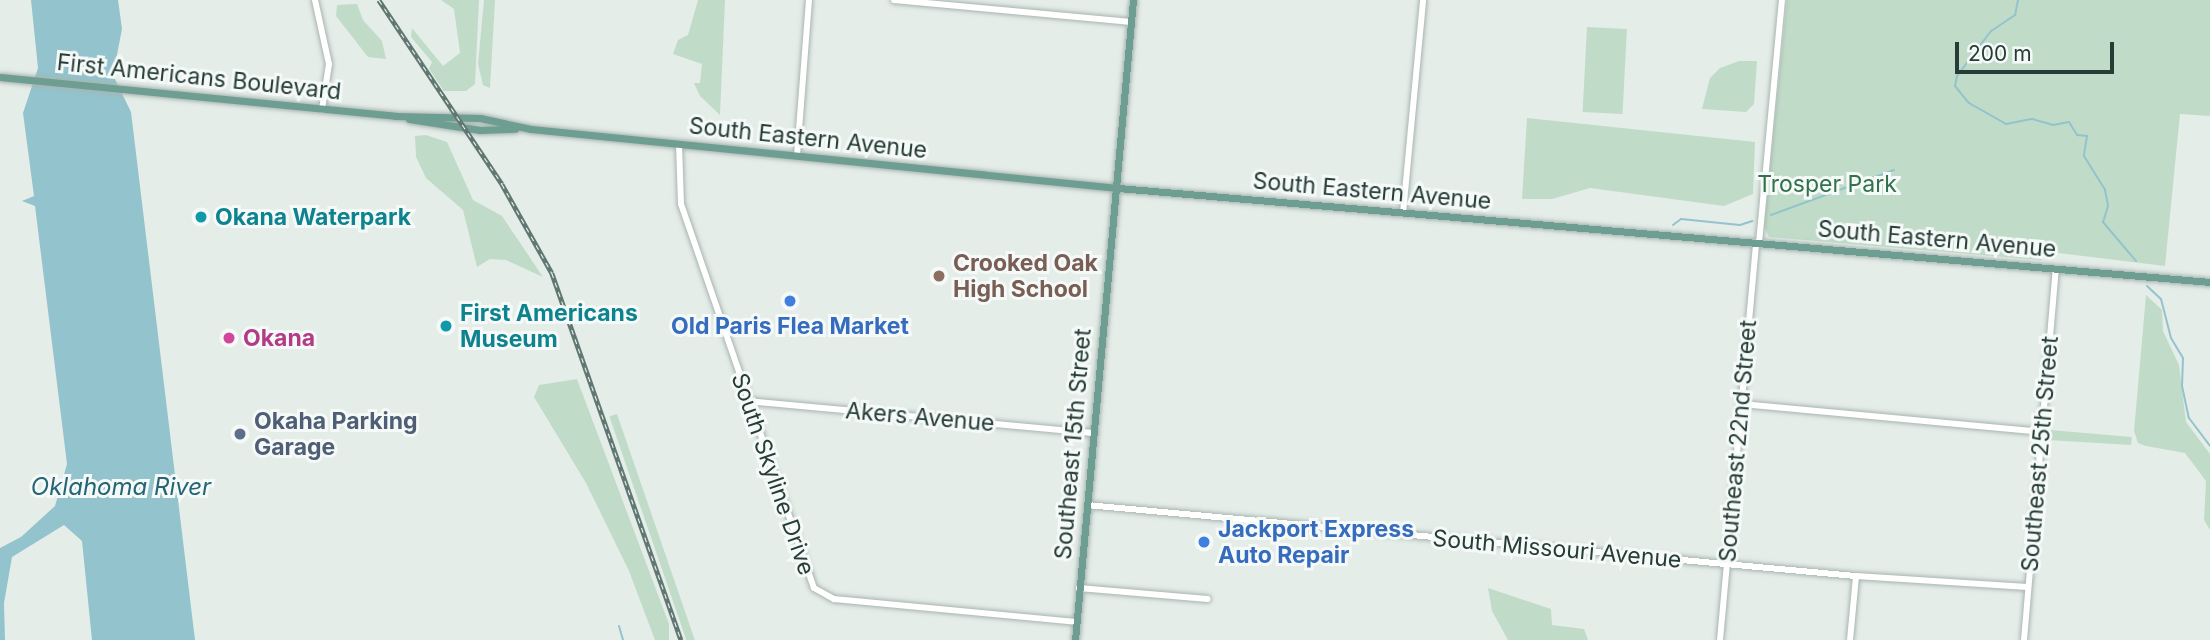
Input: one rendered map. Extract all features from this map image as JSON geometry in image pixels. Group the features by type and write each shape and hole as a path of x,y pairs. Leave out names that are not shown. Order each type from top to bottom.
{"main road":[{"name":"Southeast 15th Street","path":"1075,640 1133,0"},
{"name":"First Americans Boulevard","path":"4,77 395,116"},
{"name":"South Eastern Avenue","path":"395,116 480,118 531,129 1118,188 2210,282"}],"street":[{"path":"315,0 329,64 322,109"},
{"path":"797,156 809,0"},
{"path":"894,0 969,4 1131,22"},
{"path":"1404,213 1423,0"},
{"name":"Southeast 22nd Street","path":"1720,640 1782,0"},
{"name":"South Skyline Drive","path":"679,144 681,204 807,576 822,595 1076,622"},
{"name":"Southeast 25th Street","path":"2024,640 2056,268"},
{"name":"Akers Avenue","path":"747,401 1093,433"},
{"path":"1742,404 2043,432"},
{"name":"South Missouri Avenue","path":"1087,505 1856,576 2028,587"},
{"path":"1850,640 1856,576"},
{"path":"1079,588 1208,599"}],"green space":[{"path":"441,0 479,0 475,84 466,91 444,91 429,69 432,62 411,37 412,28 443,66 460,53 454,9"},
{"path":"484,0 495,0 490,88 483,85 478,64"},
{"path":"698,0 725,0 720,115 700,96 694,83 700,83 702,64 673,54 678,40 688,35"},
{"name":"Trosper Park","path":"1787,0 2210,0 2210,116 2180,114 2165,266 2050,252 2041,260 1769,237 1764,227"},
{"path":"357,4 363,20 382,41 386,59 368,57 336,16 337,5"},
{"path":"1587,27 1627,29 1622,114 1583,112"},
{"path":"1739,61 1757,61 1754,104 1746,112 1702,109 1710,78 1720,68"},
{"path":"1527,118 1755,142 1753,194 1724,206 1590,188 1552,199 1522,199"},
{"path":"426,135 447,142 473,200 502,216 543,277 506,260 490,259 477,267 463,210 426,178 416,157 415,136"},
{"path":"2146,295 2162,310 2163,331 2179,365 2186,422 2210,454 2210,530 2204,520 2206,481 2185,453 2138,443 2134,431"},
{"path":"577,379 669,624 669,640 655,640 629,571 586,483 534,397 539,385"},
{"path":"617,414 695,640 686,640 609,417"},
{"path":"2050,430 2132,437 2131,445 2048,440"},
{"path":"1488,588 1551,609 1552,625 1584,629 1588,640 1508,640 1492,611"}],"water":[{"name":"Oklahoma River","path":"31,0 118,0 122,29 113,75 131,112 195,640 92,640 82,541 64,525 12,557 4,603 5,640 0,640 0,548 21,537 55,506 67,464 35,206 22,201 34,196 23,113 38,68"}],"waterway":[{"path":"2018,0 2015,15 1991,31 1957,76 1955,86 1969,103 2006,124 2032,119 2053,125 2069,122 2077,135 2087,136 2084,156 2105,190 2108,206 2103,222 2136,261"},
{"path":"1771,215 1894,170"},
{"path":"1673,225 1681,219 1740,225 1752,221"},
{"path":"2147,286 2161,299 2171,338 2183,358 2182,386 2189,418 2210,446"},
{"path":"619,626 623,640"}],"railway":[{"path":"379,0 502,184 552,273 681,640"}],"place":[{"name":"Okana Waterpark","path":"201,217"},
{"name":"Crooked Oak High School","path":"939,276"},
{"name":"Old Paris Flea Market","path":"790,301"},
{"name":"First Americans Museum","path":"446,326"},
{"name":"Okana","path":"229,338"},
{"name":"Okaha Parking Garage","path":"240,434"},
{"name":"Jackport Express Auto Repair","path":"1204,542"}]}
